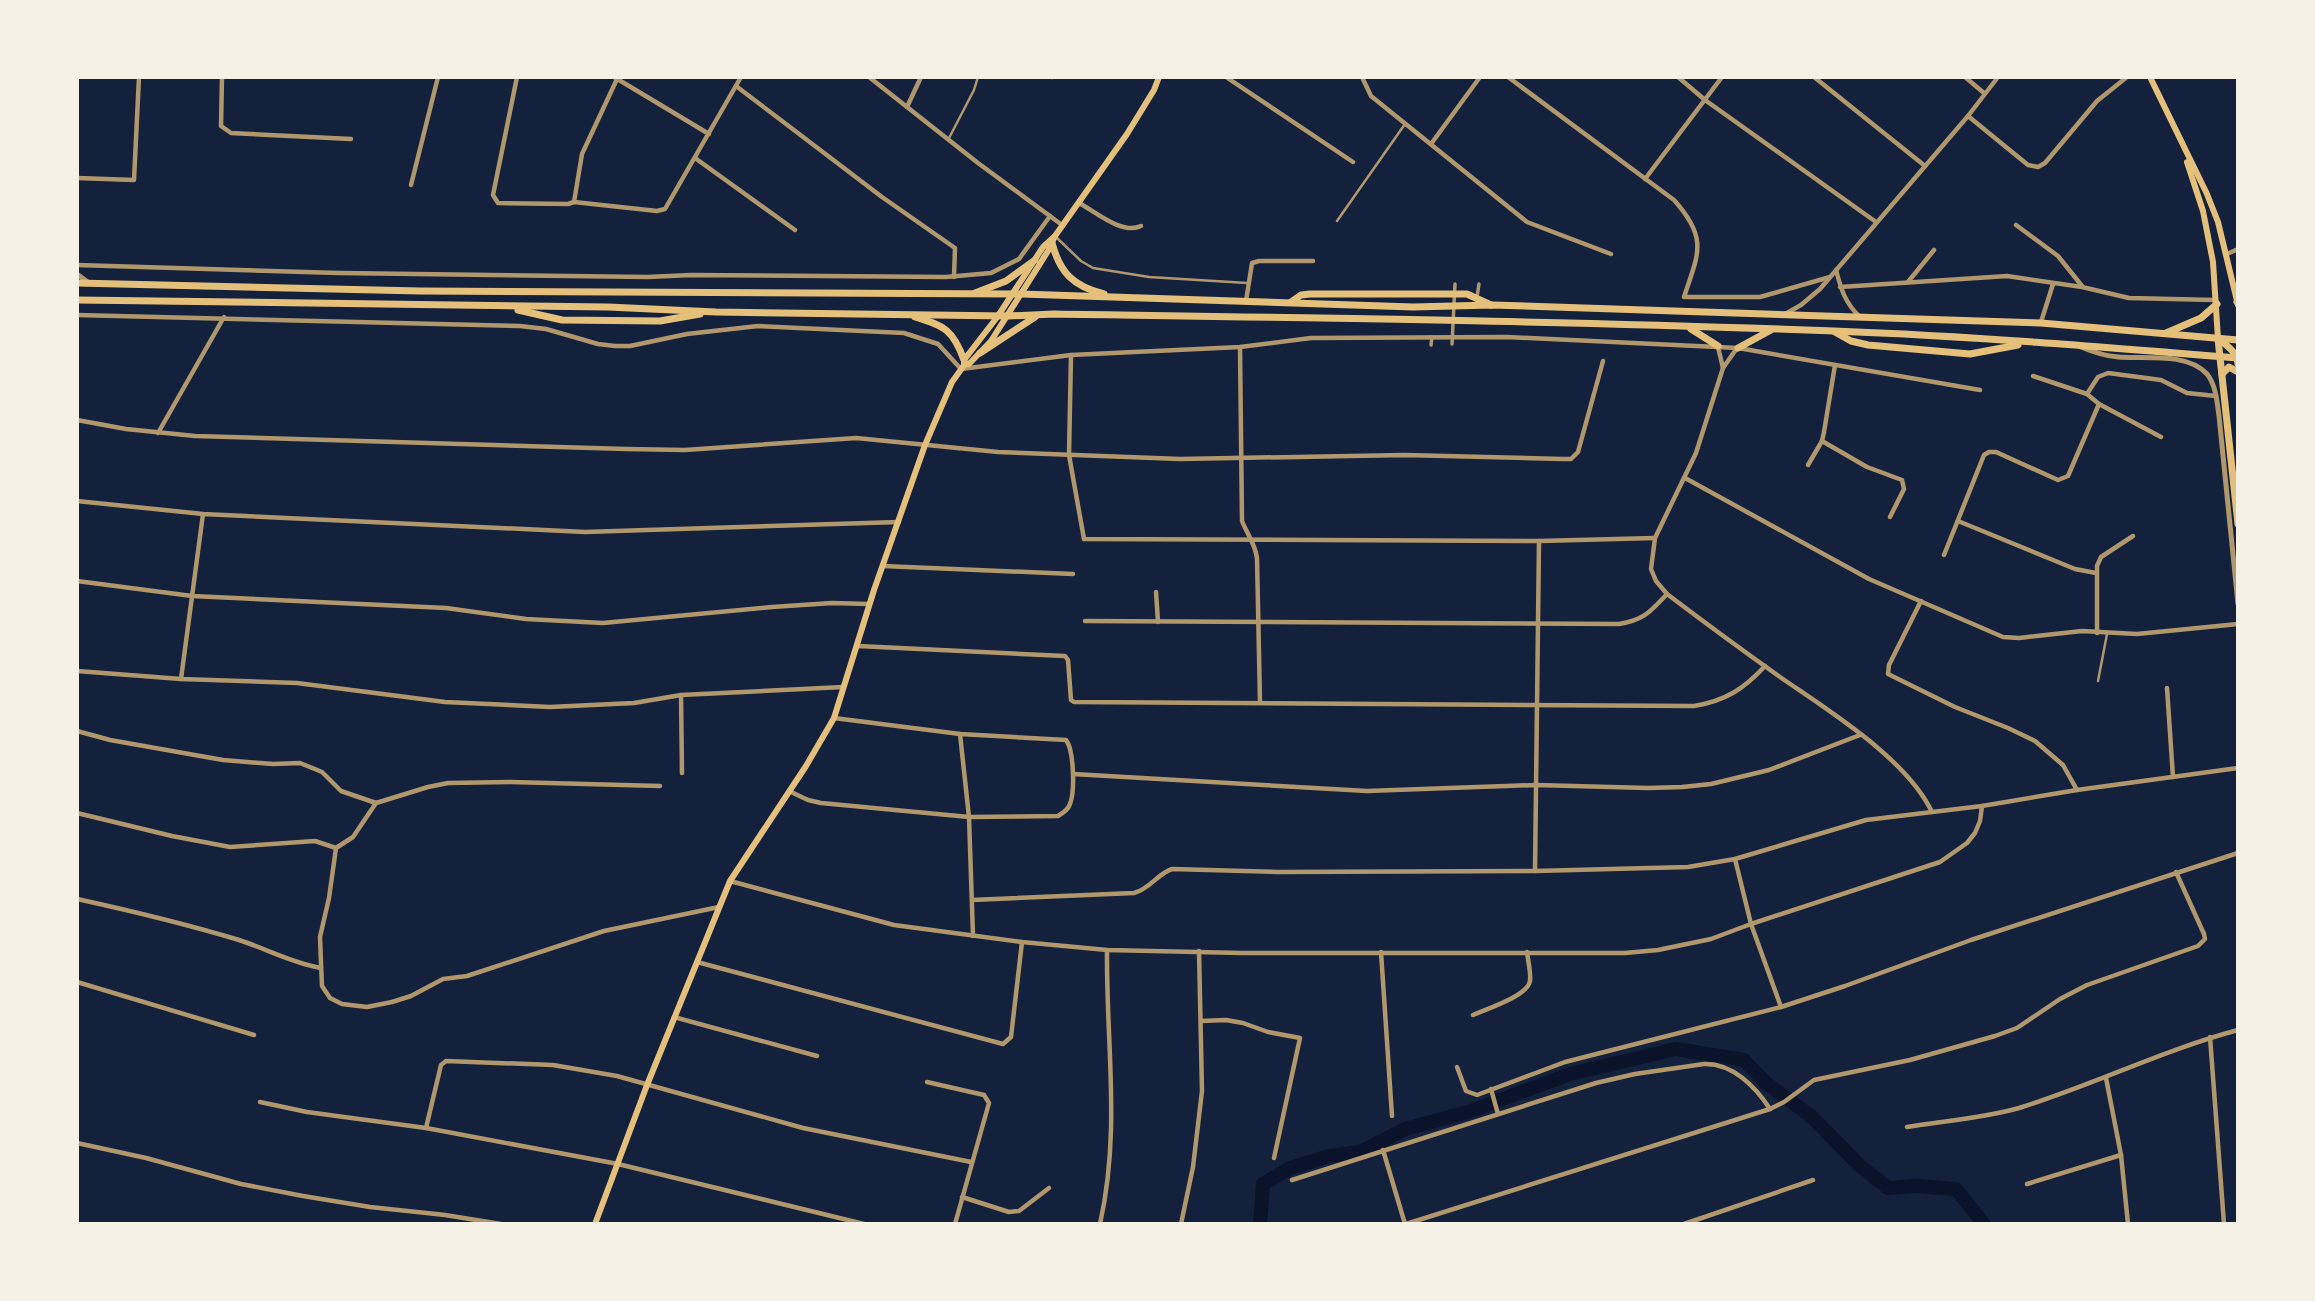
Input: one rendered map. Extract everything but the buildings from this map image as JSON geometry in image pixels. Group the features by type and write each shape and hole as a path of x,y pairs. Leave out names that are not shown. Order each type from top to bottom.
{"main road":[{"path":"963,365 969,364 980,353 1008,316 1062,225 1127,134 1159,77"},
{"path":"2150,77 2207,194 2227,254 2238,303"},
{"path":"2180,140 2203,211 2213,262 2218,338 2238,524"},
{"path":"595,1224 647,1085 730,881 834,718 925,445 952,382 1043,247 1053,239"},
{"path":"1053,239 1056,261 1077,284 1122,298"},
{"path":"966,296 1006,281 1035,260"},
{"path":"77,283 420,291 1021,295 1413,307 1492,305 2041,323 2238,340"},
{"path":"1290,303 1301,295 1310,293 1432,293 1467,294 1492,305"},
{"path":"77,300 608,307 716,312 998,316 1349,318 1687,327 1834,331 2075,345 2238,358"},
{"path":"2164,334 2201,318 2216,302"},
{"path":"504,307 562,320 660,321 716,312"},
{"path":"905,314 944,327 958,344 963,365"},
{"path":"980,353 1036,316"},
{"path":"1687,327 1718,346"},
{"path":"1738,348 1771,330"},
{"path":"1834,331 1851,341 1868,345 1970,354 2029,343"},
{"path":"2218,338 2238,358 2238,364"},
{"path":"2222,374 2229,367 2238,372"}],"street":[{"path":"77,178 134,180 139,77"},
{"path":"222,77 221,125 225,131 351,139"},
{"path":"411,185 438,77"},
{"path":"517,77 494,199 498,203 574,202 657,211 665,209 741,77"},
{"path":"869,77 1062,225"},
{"path":"907,107 921,77"},
{"path":"1226,77 1353,162"},
{"path":"1362,77 1371,96 1527,222 1611,254"},
{"path":"1431,144 1480,77"},
{"path":"1508,77 1674,200 1692,224 1699,258 1684,297 1760,297 1829,277"},
{"path":"1678,77 1705,100 1876,222"},
{"path":"1645,179 1722,77"},
{"path":"1814,77 1925,166"},
{"path":"1965,77 1984,93"},
{"path":"1785,315 1811,297 1829,277 1968,116 1998,77"},
{"path":"1968,116 2028,165 2038,167 2045,163 2097,101 2127,77"},
{"path":"574,202 582,154 615,78 709,134"},
{"path":"736,86 882,197 955,248 954,277"},
{"path":"695,158 794,230"},
{"path":"1078,202 1122,227 1135,229 1141,226"},
{"path":"77,265 339,273 954,277 991,273 1019,259 1050,216"},
{"path":"2017,225 2058,256 2082,287"},
{"path":"2227,254 2238,249"},
{"path":"1908,282 1934,250"},
{"path":"1246,301 1252,263 1313,261"},
{"path":"1836,269 1846,302 1860,317"},
{"path":"77,274 89,283"},
{"path":"1840,287 2007,276 2082,287 2129,298 2216,302"},
{"path":"1432,293 1433,284"},
{"path":"1452,344 1455,284"},
{"path":"1477,297 1479,284"},
{"path":"2041,323 2053,284"},
{"path":"77,315 520,326 546,329 598,344 615,346 758,326 904,333 938,344 963,365 1071,355 1240,347 1311,338 1478,337 1718,346 1980,390"},
{"path":"158,433 224,317"},
{"path":"1431,345 1432,337"},
{"path":"1478,337 1479,346"},
{"path":"2075,345 2115,357 2182,361 2196,365 2207,374 2216,396 2238,604"},
{"path":"1718,346 1723,368"},
{"path":"1240,347 1242,521 1252,538 1257,558 1260,702"},
{"path":"1738,348 1723,368 1696,453 1655,538 1651,569 1656,581 1667,594 1893,762 1924,795 1932,812"},
{"path":"1071,355 1069,455 1084,539 1539,541 1655,538"},
{"path":"77,420 158,433 626,449 685,450 856,438 998,452 1069,455 1242,458 1405,455 1571,459 1578,452 1603,360"},
{"path":"1808,465 1822,441 1835,365"},
{"path":"2087,394 2098,377 2108,373 2161,380 2187,393 2216,396"},
{"path":"2033,376 2087,394 2099,404 2161,437"},
{"path":"1944,555 1984,455 1996,452 2058,480 2064,480 2099,404"},
{"path":"1822,441 1867,467 1902,480 1904,489 1891,517"},
{"path":"2223,475 2232,475"},
{"path":"1685,478 1869,579 2003,637 2019,638 2082,631 2137,634 2238,624"},
{"path":"77,501 203,514 585,532 899,522"},
{"path":"181,679 203,514"},
{"path":"1958,521 2075,569 2096,573"},
{"path":"2097,632 2096,573 2101,557 2133,536"},
{"path":"1535,871 1539,541"},
{"path":"883,566 1073,574"},
{"path":"77,581 192,596 446,608 526,619 603,623 772,607 832,603 870,604"},
{"path":"1156,592 1158,622"},
{"path":"1085,621 1619,624 1647,615 1667,594"},
{"path":"1922,601 1889,665 1888,674 1955,707 2035,741 2063,765 2077,790"},
{"path":"858,646 1065,656 1068,660 1071,699 1074,702 1538,706 1710,704 1729,697 1746,686 1765,666"},
{"path":"77,671 181,679 297,683 445,702 550,707 634,703 681,695 845,687"},
{"path":"2167,688 2172,777"},
{"path":"681,695 682,773"},
{"path":"789,790 808,800 821,803 969,817 1058,816 1066,811 1071,803 1073,774 1070,744 1066,740 960,734 834,718"},
{"path":"77,731 110,740 223,760 300,763 322,772 341,791 376,803 448,783 660,786"},
{"path":"960,734 969,817 972,936"},
{"path":"1073,774 1367,791 1536,785 1648,788 1711,784 1769,770 1860,735"},
{"path":"972,900 1134,893 1147,888 1165,871 1172,869 1277,872 1535,871 1688,867 1735,859 1866,820 1982,806 2238,768"},
{"path":"376,803 353,837 336,848 320,937 322,986 330,998 342,1004 367,1007 411,996 443,979 467,976 604,931 719,907"},
{"path":"730,881 894,925 1107,950 1625,953 1658,950 1711,939 1940,862 1967,843 1975,833 1982,806"},
{"path":"77,813 230,847 315,841 336,848"},
{"path":"1457,1067 1466,1091 1471,1094 1491,1089 1565,1062 1781,1007 1959,944 2238,853"},
{"path":"1735,859 1751,924 1781,1007"},
{"path":"1383,1150 1405,1224 1770,1109 1814,1080 1910,1060 1995,1036 2017,1028 2060,999 2087,985 2202,943 2204,934 2176,872"},
{"path":"77,899 188,925 266,948 299,964 321,968"},
{"path":"696,961 1003,1044 1011,1037 1022,942"},
{"path":"1100,1224 1110,1165 1113,1105 1107,950"},
{"path":"1181,1224 1197,1137 1202,1091 1199,951"},
{"path":"1381,953 1392,1116"},
{"path":"1473,1015 1515,997 1528,987 1530,982 1527,953"},
{"path":"77,982 254,1035"},
{"path":"674,1017 817,1056"},
{"path":"1201,1021 1226,1020 1300,1038 1274,1158"},
{"path":"1907,1127 2015,1109 2106,1078 2210,1037 2238,1030"},
{"path":"2210,1037 2224,1224"},
{"path":"426,1128 439,1069 446,1061 553,1065 617,1076 803,1128 971,1163"},
{"path":"1292,1180 1497,1111 1636,1074 1715,1063 1729,1068 1755,1089 1770,1109"},
{"path":"2106,1078 2121,1155 2128,1224"},
{"path":"927,1082 987,1097 989,1108 955,1224"},
{"path":"1491,1089 1497,1111"},
{"path":"260,1102 307,1112 426,1128 618,1164 864,1224"},
{"path":"77,1143 146,1158 241,1184 303,1196 370,1208 445,1215 501,1224"},
{"path":"2027,1184 2121,1155"},
{"path":"1684,1224 1814,1180"},
{"path":"962,1197 1009,1212 1019,1211 1049,1188"}],"lane":[{"path":"948,140 978,77"},
{"path":"1337,221 1405,124"},
{"path":"1053,239 1093,268 1149,277 1247,283"},
{"path":"2098,681 2107,634"}],"waterway":[{"path":"1260,1224 1263,1184 1290,1168 1329,1156 1360,1152 1405,1129 1468,1112 1570,1074 1676,1049 1744,1060 1766,1083 1812,1117 1859,1165 1888,1188 1916,1186 1956,1189 1984,1224"}]}
